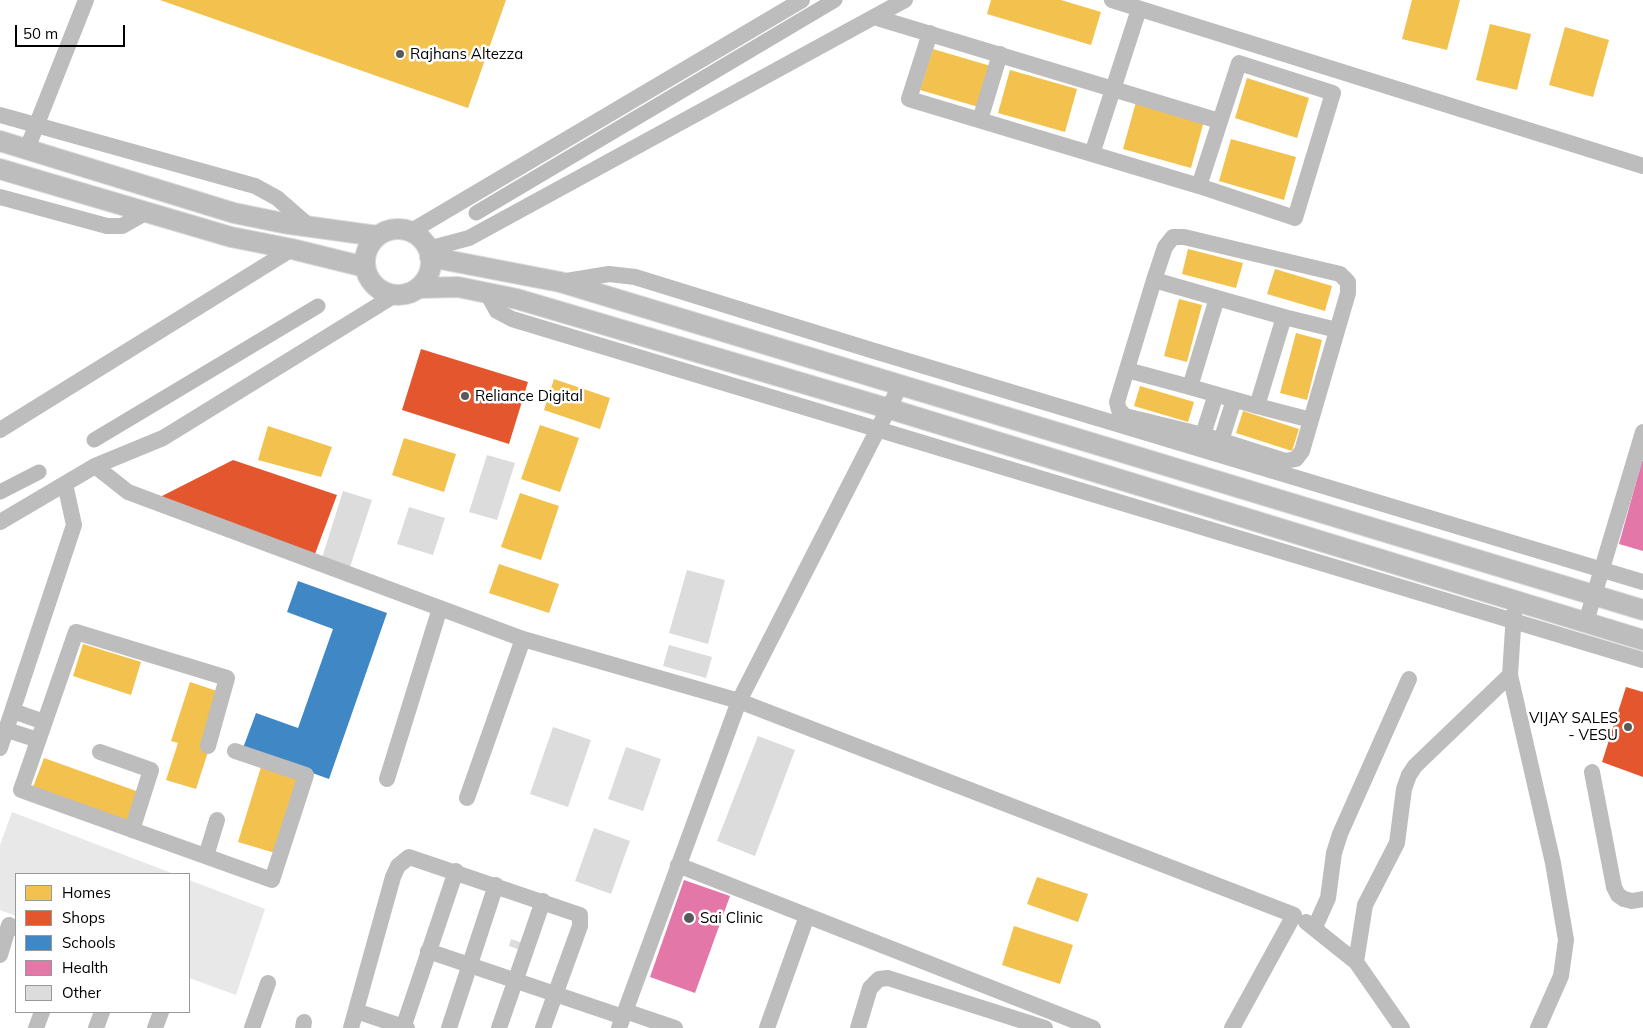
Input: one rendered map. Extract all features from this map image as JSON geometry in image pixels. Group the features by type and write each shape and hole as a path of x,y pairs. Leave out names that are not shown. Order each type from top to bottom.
{"main road":[{"path":"0,141 234,213 377,236 393,230 410,232 423,242 429,253 428,274 419,288 412,292 395,295 379,289 372,283 365,267 367,250 377,236"},
{"path":"0,169 231,237 292,249 365,267"},
{"path":"429,253 560,282 1643,610"},
{"path":"419,288 458,287 527,302 890,409 1643,640"}],"street":[{"path":"27,149 86,0"},
{"path":"410,232 802,0"},
{"path":"429,253 469,238 905,0"},
{"path":"1112,0 1643,166"},
{"path":"1092,154 1139,9"},
{"path":"880,14 1000,54 1114,83"},
{"path":"924,29 1114,83 1219,121"},
{"path":"924,29 909,99 1199,186 1295,218 1333,93 1239,63 1199,186"},
{"path":"980,120 1000,54"},
{"path":"0,115 254,186 272,195 309,226"},
{"path":"0,197 107,226 122,226 147,212"},
{"path":"1201,442 1125,416 1119,410 1117,402 1154,280 1165,248 1173,238 1184,237 1340,274 1348,282 1348,292 1302,451 1296,459 1286,461 1219,447"},
{"path":"0,430 292,249"},
{"path":"560,282 609,274 635,277 1219,447 1643,582"},
{"path":"1154,280 1337,330"},
{"path":"487,293 498,311 512,319 1643,660"},
{"path":"0,522 95,466 163,438 395,295"},
{"path":"1190,387 1217,298"},
{"path":"1257,406 1284,317"},
{"path":"1128,370 1311,420"},
{"path":"622,1019 739,701 890,409 901,384"},
{"path":"1201,442 1216,394"},
{"path":"1219,447 1234,400"},
{"path":"1586,622 1643,432"},
{"path":"95,466 128,492 523,639 739,701 1294,915 1315,927 1356,962 1402,1028"},
{"path":"0,748 74,525 65,484"},
{"path":"1515,600 1510,675 1553,863 1566,940 1564,967 1538,1028"},
{"path":"387,779 440,608"},
{"path":"208,746 227,678 76,632 36,720 21,790 272,880 306,775 235,751"},
{"path":"467,798 523,639"},
{"path":"1356,962 1364,905 1396,842 1404,789 1409,775 1415,766 1510,675"},
{"path":"1315,927 1328,898 1336,845 1409,679"},
{"path":"13,711 36,720"},
{"path":"7,730 31,738"},
{"path":"100,752 151,770 132,830"},
{"path":"1592,772 1614,887 1618,895 1624,899 1643,899"},
{"path":"206,856 217,820"},
{"path":"351,1028 398,866 410,856 543,901 575,913 582,919 543,1028"},
{"path":"678,866 1093,1028"},
{"path":"356,1011 404,1028 456,871"},
{"path":"449,1028 496,885"},
{"path":"499,1028 543,901"},
{"path":"1232,1028 1294,915"},
{"path":"767,1028 807,916"},
{"path":"0,955 9,925 15,928"},
{"path":"428,951 622,1019 675,1028"},
{"path":"894,980 906,955"},
{"path":"864,1026 870,988 879,979 894,980 1045,1028"},
{"path":"252,1028 268,983"},
{"path":"36,1028 42,1013"},
{"path":"96,1028 102,1013"},
{"path":"155,1028 162,1013"}],"shaded area":[{"path":"12,812 171,873 15,873 15,916 0,910 0,845"},
{"path":"190,880 265,909 236,995 190,978"}],"building: Homes":[{"name":"Rajhans Altezza","path":"160,0 506,0 468,108"},
{"path":"991,0 1061,0 1101,12 1091,45 987,14"},
{"path":"1412,0 1460,0 1447,50 1402,39"},
{"path":"1490,24 1531,34 1517,90 1476,80"},
{"path":"1565,27 1609,40 1593,97 1549,85"},
{"path":"933,49 994,67 982,108 920,90"},
{"path":"1010,70 1077,89 1065,132 998,113"},
{"path":"1247,78 1309,98 1297,138 1235,118"},
{"path":"1136,102 1204,121 1191,168 1123,149"},
{"path":"1231,139 1296,157 1284,200 1219,181"},
{"path":"1188,249 1243,263 1236,288 1182,274"},
{"path":"1275,269 1332,286 1325,311 1267,294"},
{"path":"1179,299 1202,305 1187,362 1164,356"},
{"path":"1296,333 1322,340 1307,400 1280,393"},
{"path":"554,379 610,398 600,429 544,410"},
{"path":"1140,386 1194,402 1188,422 1134,406"},
{"path":"1243,411 1299,429 1292,451 1236,433"},
{"path":"540,425 579,438 560,492 521,479"},
{"path":"268,426 332,447 321,477 258,460"},
{"path":"404,438 456,454 444,492 392,475"},
{"path":"520,493 559,506 541,560 501,547"},
{"path":"499,564 559,584 549,613 489,593"},
{"path":"83,644 141,662 131,695 73,676"},
{"path":"190,682 220,692 208,752 196,789 166,780 178,743 171,741"},
{"path":"44,758 139,792 129,821 33,787"},
{"path":"261,767 298,778 275,853 238,842"},
{"path":"1037,877 1088,894 1078,922 1027,904"},
{"path":"1014,926 1073,945 1060,984 1002,965"}],"building: Shops":[{"name":"Reliance Digital","path":"421,349 528,382 509,444 402,410"},
{"path":"233,460 337,495 315,554 160,497"},
{"name":"VIJAY SALES - VESU","path":"1626,687 1643,692 1643,777 1602,762"}],"building: Schools":[{"path":"298,581 387,613 329,779 243,748 256,713 298,728 333,629 287,612"}],"building: Health":[{"path":"1643,461 1643,551 1619,544"},
{"path":"684,880 730,896 695,993 650,977"}],"building: Other":[{"path":"487,455 515,463 497,520 469,512"},
{"path":"343,491 372,500 350,567 322,558"},
{"path":"409,507 445,518 433,555 397,544"},
{"path":"687,570 725,580 708,644 669,633"},
{"path":"669,645 712,657 706,678 663,666"},
{"path":"553,727 591,740 568,807 530,794"},
{"path":"758,736 795,750 755,856 717,841"},
{"path":"626,747 661,759 643,811 608,799"},
{"path":"594,828 630,841 611,894 575,881"},
{"path":"511,939 526,944 523,951 509,946"}],"waterway":[{"path":"476,213 835,0"},
{"path":"94,440 318,306"},
{"path":"0,492 39,472"}],"place":[{"name":"Rajhans Altezza","path":"400,54"},
{"name":"Reliance Digital","path":"465,396"},
{"name":"VIJAY SALES - VESU","path":"1628,727"},
{"name":"Sai Clinic","path":"689,918"}]}
